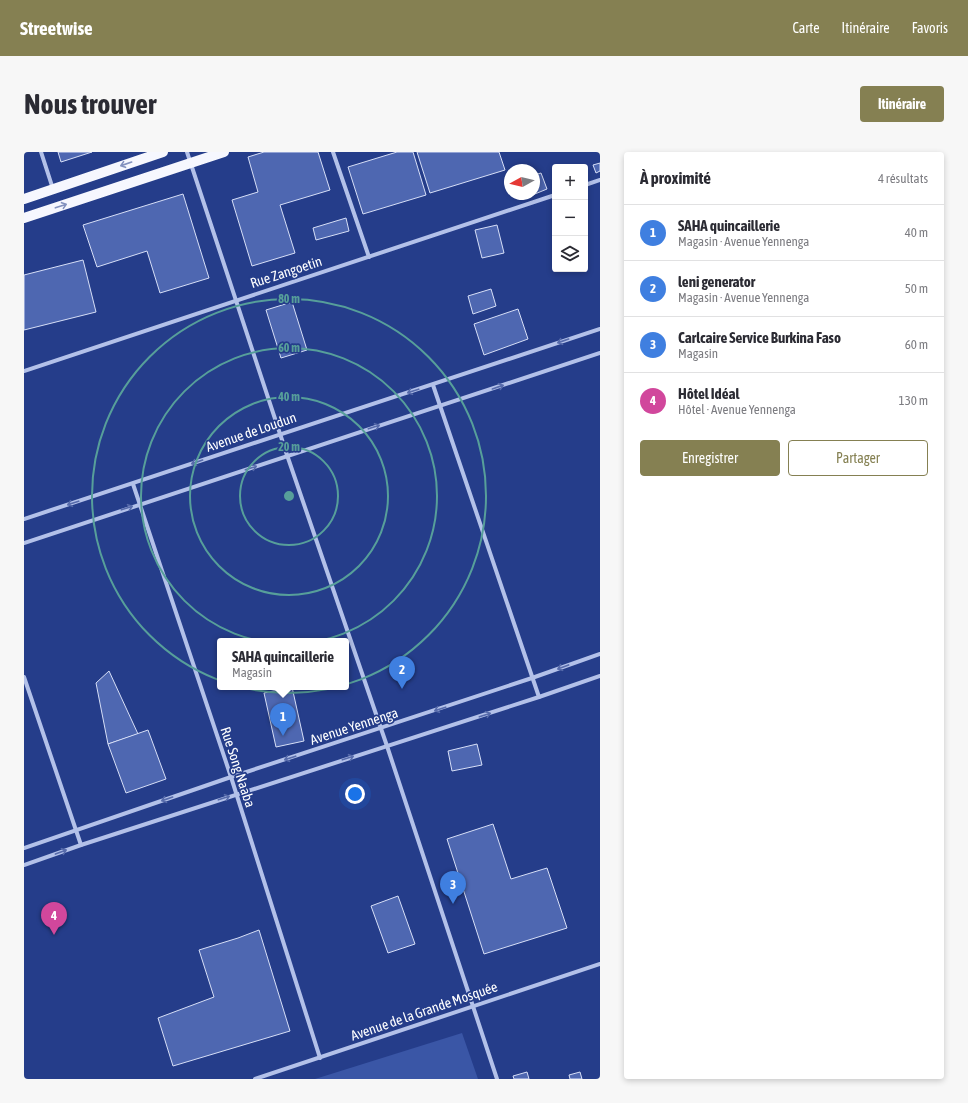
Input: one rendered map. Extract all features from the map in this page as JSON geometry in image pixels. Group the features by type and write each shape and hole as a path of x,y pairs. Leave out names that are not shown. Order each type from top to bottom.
{"main road":[{"path":"24,199 163,152"},
{"path":"24,218 224,152"}],"street":[{"path":"40,152 53,189"},
{"path":"187,152 287,456 497,1079"},
{"path":"333,152 369,256"},
{"path":"588,184 600,180"},
{"name":"Rue Zangoetin","path":"24,371 552,196"},
{"name":"Avenue de Loudun","path":"24,519 600,329"},
{"path":"24,543 600,353"},
{"path":"433,385 539,698"},
{"name":"Rue Song Naaba","path":"133,484 231,777 320,1058"},
{"name":"Avenue Yennenga","path":"24,848 231,777 380,729 600,654"},
{"name":"Avenue Yennenga","path":"24,865 236,794 539,698 600,676"},
{"path":"24,677 81,845"},
{"name":"Avenue de la Grande Mosquée","path":"255,1079 600,964"}],"shaded area":[{"path":"462,1033 478,1079 315,1079"}],"building":[{"path":"58,152 92,152 61,162"},
{"path":"264,152 318,152 330,190 280,205 295,253 252,266 232,200 258,192 248,157"},
{"path":"397,152 413,152 426,195 363,214 348,167"},
{"path":"417,152 499,152 504,170 430,193"},
{"path":"600,163 600,171 596,173 593,165"},
{"path":"540,173 547,189 540,192"},
{"path":"183,194 209,278 160,293 147,251 97,267 83,225"},
{"path":"346,218 349,231 316,240 313,228"},
{"path":"497,225 504,253 482,258 475,230"},
{"path":"83,260 96,312 24,330 24,275"},
{"path":"491,289 496,306 473,314 468,296"},
{"path":"292,302 307,350 281,358 266,310"},
{"path":"518,309 528,339 484,355 474,324"},
{"path":"109,671 138,734 108,744 96,683"},
{"path":"278,690 293,690 304,741 276,747 264,693"},
{"path":"148,730 166,779 126,793 108,744"},
{"path":"477,744 482,765 452,771 448,751"},
{"path":"493,824 511,879 547,868 567,928 484,954 447,839"},
{"path":"398,896 415,944 388,953 371,906"},
{"path":"259,930 290,1031 173,1066 158,1018 214,997 199,950"},
{"path":"527,1072 529,1079 514,1079 513,1076"},
{"path":"580,1072 582,1079 570,1079 569,1075"}],"place":[{"name":"leni generator","path":"402,689"},
{"name":"SAHA quincaillerie","path":"283,736"},
{"name":"Carlcaire Service Burkina Faso","path":"453,904"},
{"name":"Hôtel Idéal","path":"54,935"}]}
